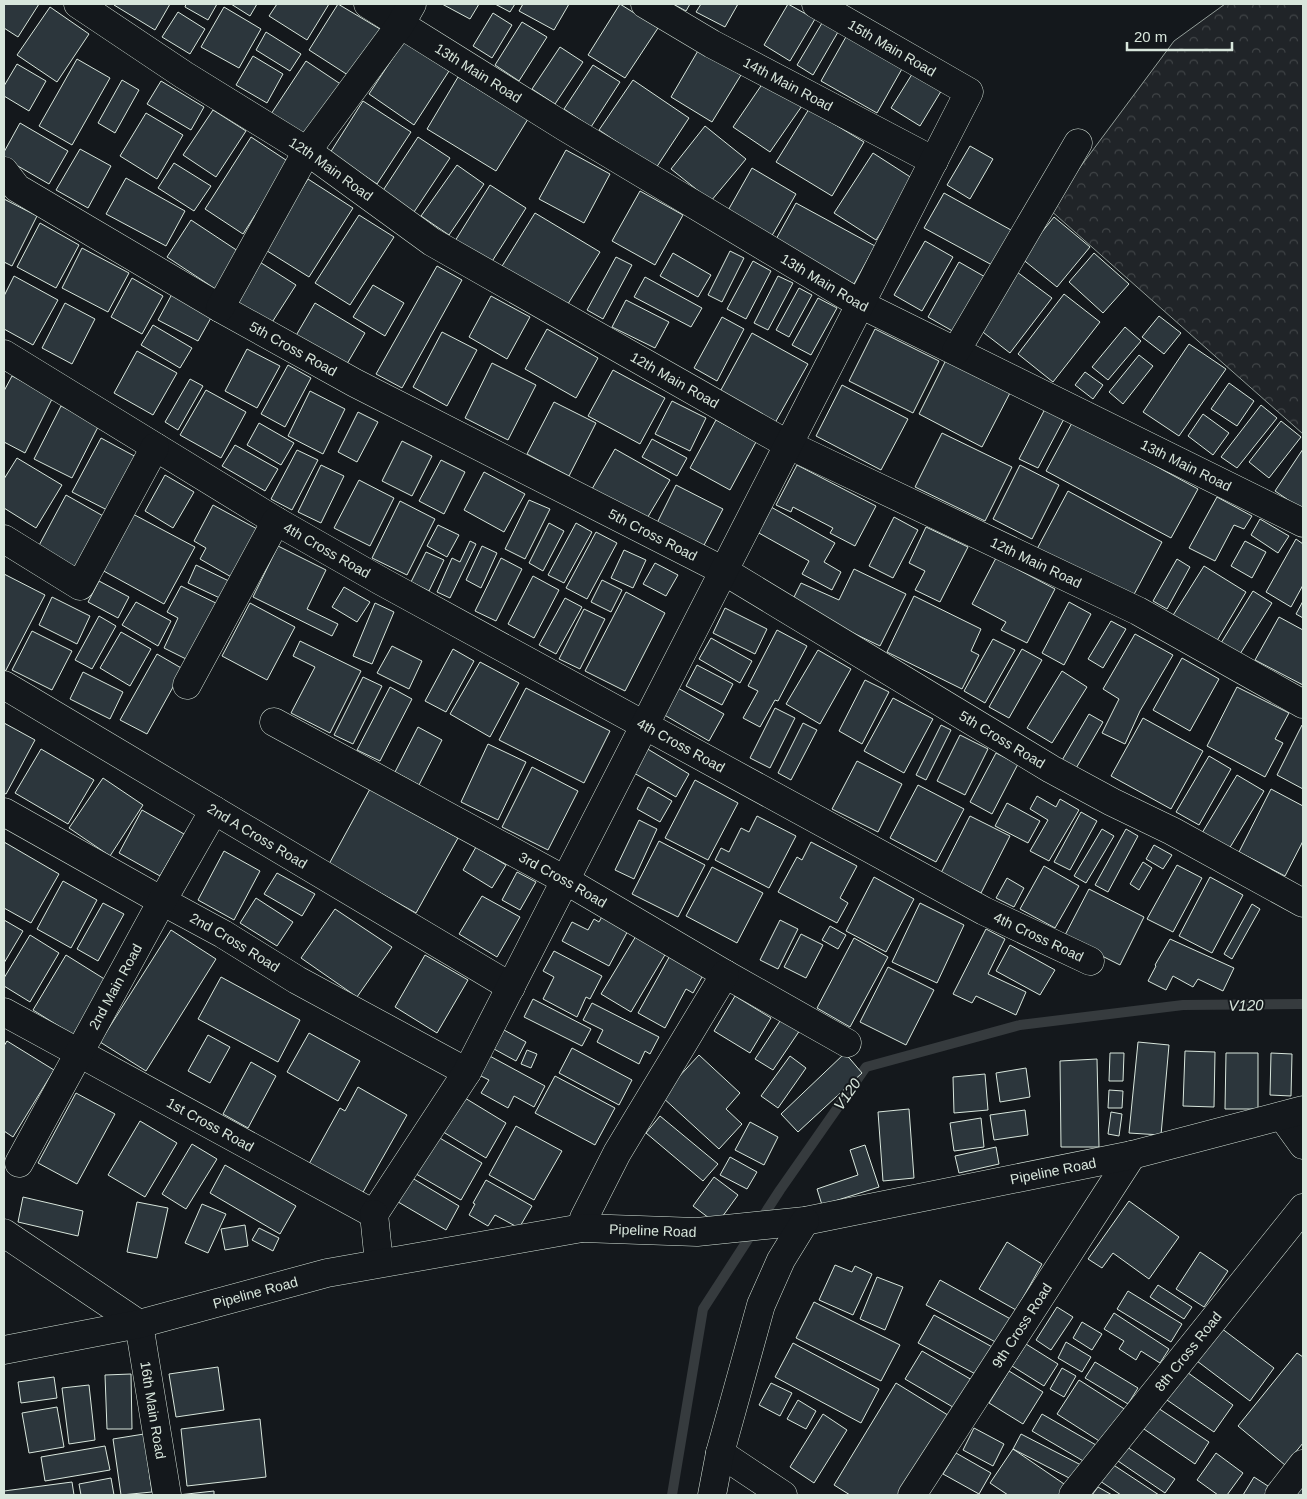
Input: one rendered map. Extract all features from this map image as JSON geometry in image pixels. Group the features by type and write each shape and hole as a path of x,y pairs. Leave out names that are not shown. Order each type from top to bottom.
{"street":[{"name":"12th Main Road","path":"78,4 184,74 307,150 432,242 788,444 1138,611 1303,704"},
{"name":"13th Main Road","path":"368,4 406,14 565,127 860,304 1303,523"},
{"name":"14th Main Road","path":"644,4 712,44 934,161"},
{"name":"15th Main Road","path":"816,4 969,92 934,161"},
{"path":"220,308 307,150 406,14"},
{"path":"956,351 1078,143"},
{"path":"379,1263 374,1214 467,1072 934,161"},
{"name":"5th Cross Road","path":"4,171 17,188 220,308 355,384 724,571 1051,769 1112,802 1172,831 1303,903"},
{"name":"4th Cross Road","path":"4,354 276,521 381,582 645,724 984,911 1090,961"},
{"path":"4,539 80,586 155,447"},
{"name":"4th Cross Road","path":"187,685 276,521"},
{"name":"2nd A Cross Road","path":"4,685 511,987"},
{"name":"3rd Cross Road","path":"274,722 565,880 724,974 847,1043"},
{"name":"2nd Main Road","path":"19,1163 78,1053 214,810"},
{"name":"2nd Cross Road","path":"4,812 223,934 297,980 467,1072"},
{"path":"582,1228 584,1218 617,1154 724,974"},
{"name":"1st Cross Road","path":"4,1012 374,1214"},
{"path":"1292,1113 1303,1145"},
{"name":"Pipeline Road","path":"4,1350 139,1324 326,1273 582,1228 697,1232 805,1221 1132,1155 1292,1113"},
{"name":"9th Cross Road","path":"912,1495 1132,1155"},
{"name":"8th Cross Road","path":"1073,1495 1303,1208"},
{"path":"712,1495 720,1453 760,1305 781,1260 805,1221"},
{"path":"4,1233 139,1324"},
{"name":"16th Main Road","path":"139,1324 167,1495"},
{"path":"720,1453 783,1495"},
{"path":"1279,1495 1303,1464"}],"green space":[{"path":"1225,4 1303,4 1303,434 1049,209 1174,41"}],"building":[{"path":"4,4 39,4 18,37 4,28"},
{"path":"115,4 170,4 155,30"},
{"path":"186,4 217,4 208,20 185,7"},
{"path":"231,4 257,4 250,16"},
{"path":"277,4 329,4 307,40 269,16"},
{"path":"338,4 380,29 351,77 309,50"},
{"path":"442,4 479,4 470,19"},
{"path":"495,4 515,4 510,12"},
{"path":"523,4 569,4 554,30 519,11"},
{"path":"620,4 658,28 625,78 588,55"},
{"path":"673,4 690,4 686,11"},
{"path":"701,4 738,4 725,27 696,12"},
{"path":"788,4 815,19 790,61 764,45"},
{"path":"50,7 89,34 57,82 17,55"},
{"path":"224,7 261,29 239,68 201,47"},
{"path":"178,12 205,29 190,54 162,37"},
{"path":"493,13 512,25 492,58 473,46"},
{"path":"522,22 547,37 519,81 495,65"},
{"path":"822,23 838,32 813,75 797,65"},
{"path":"266,32 301,54 290,71 256,50"},
{"path":"847,35 903,67 877,113 821,81"},
{"path":"404,41 449,71 414,125 369,94"},
{"path":"560,47 583,62 555,104 532,89"},
{"path":"699,49 741,75 712,122 671,97"},
{"path":"253,56 283,74 267,103 236,85"},
{"path":"77,59 110,78 72,145 39,126"},
{"path":"306,61 342,85 307,138 271,114"},
{"path":"17,64 46,81 29,111 4,96 4,86"},
{"path":"593,65 620,82 591,127 564,109"},
{"path":"914,71 943,88 920,126 891,108"},
{"path":"458,77 528,119 496,171 427,129"},
{"path":"767,77 804,103 770,152 733,127"},
{"path":"122,80 139,90 115,133 98,123"},
{"path":"633,80 689,118 656,168 599,130"},
{"path":"161,81 204,107 191,130 147,104"},
{"path":"363,101 411,132 377,184 330,153"},
{"path":"809,109 864,142 832,196 776,162"},
{"path":"213,110 246,131 216,177 183,155"},
{"path":"146,113 183,135 157,179 120,156"},
{"path":"20,123 68,151 49,184 4,158 4,152"},
{"path":"705,126 746,159 711,201 671,169"},
{"path":"251,137 289,162 243,234 205,209"},
{"path":"418,137 450,158 414,212 382,192"},
{"path":"970,146 993,159 970,199 947,185"},
{"path":"80,149 111,166 88,208 56,190"},
{"path":"566,150 610,174 584,223 539,199"},
{"path":"873,153 915,180 876,240 834,213"},
{"path":"174,163 211,186 194,211 158,188"},
{"path":"457,165 484,184 449,235 421,216"},
{"path":"752,168 796,194 770,239 726,214"},
{"path":"126,178 185,211 166,246 106,214"},
{"path":"308,179 353,208 309,277 264,249"},
{"path":"490,185 526,208 491,263 455,241"},
{"path":"640,191 683,215 655,265 612,241"},
{"path":"944,193 1011,230 992,265 924,228"},
{"path":"4,199 37,216 12,266 4,262"},
{"path":"796,203 875,246 854,284 775,241"},
{"path":"535,213 600,252 563,312 499,271"},
{"path":"359,215 394,237 350,305 315,283"},
{"path":"1054,217 1090,247 1057,287 1021,258"},
{"path":"191,220 241,253 217,290 167,257"},
{"path":"40,223 79,245 56,288 17,267"},
{"path":"925,241 953,257 922,311 894,295"},
{"path":"82,248 129,273 108,312 62,288"},
{"path":"730,251 744,258 722,302 708,295"},
{"path":"673,253 711,275 698,297 660,276"},
{"path":"1094,253 1129,284 1103,313 1069,282"},
{"path":"616,257 632,265 603,319 587,310"},
{"path":"255,259 296,285 271,324 230,299"},
{"path":"753,261 771,271 746,319 727,309"},
{"path":"959,262 987,278 956,333 928,317"},
{"path":"437,266 462,280 402,388 376,374"},
{"path":"1017,272 1052,298 1010,353 975,326"},
{"path":"14,276 58,300 33,345 4,329 4,296"},
{"path":"778,276 793,283 768,330 754,323"},
{"path":"645,277 702,308 691,327 634,297"},
{"path":"132,278 163,296 142,334 111,317"},
{"path":"373,285 404,303 385,336 353,317"},
{"path":"799,288 812,295 789,337 776,330"},
{"path":"172,294 212,316 198,341 158,320"},
{"path":"1064,294 1100,322 1053,382 1018,354"},
{"path":"491,296 530,317 507,359 469,337"},
{"path":"818,298 837,308 811,355 792,345"},
{"path":"626,300 669,322 655,348 612,327"},
{"path":"65,303 95,319 72,364 42,348"},
{"path":"315,303 365,333 344,369 294,339"},
{"path":"1159,316 1181,333 1164,354 1142,337"},
{"path":"722,317 744,329 717,381 694,368"},
{"path":"153,325 192,348 180,368 141,345"},
{"path":"1125,327 1141,341 1108,380 1092,367"},
{"path":"547,329 598,358 576,398 525,369"},
{"path":"875,329 939,361 913,413 849,381"},
{"path":"442,332 477,350 447,406 413,387"},
{"path":"752,333 808,364 771,430 716,399"},
{"path":"1189,344 1226,369 1179,436 1143,412"},
{"path":"247,349 280,366 257,408 225,391"},
{"path":"137,351 177,373 153,415 114,393"},
{"path":"1139,355 1153,366 1123,404 1109,392"},
{"path":"947,358 1011,391 982,447 919,414"},
{"path":"492,363 536,385 508,440 465,418"},
{"path":"288,365 311,378 285,427 261,414"},
{"path":"613,370 665,398 640,444 588,416"},
{"path":"1085,372 1103,385 1093,399 1075,385"},
{"path":"12,376 53,397 25,453 4,442 4,391"},
{"path":"190,379 203,386 178,430 165,422"},
{"path":"1229,383 1254,401 1237,426 1211,409"},
{"path":"842,385 908,419 881,470 816,436"},
{"path":"206,390 246,412 221,458 180,435"},
{"path":"310,391 345,409 323,454 288,436"},
{"path":"672,401 706,418 690,451 655,434"},
{"path":"554,402 596,423 569,476 527,454"},
{"path":"1261,405 1277,418 1237,468 1221,457"},
{"path":"61,406 99,425 72,478 34,459"},
{"path":"1046,407 1065,417 1038,468 1019,459"},
{"path":"358,412 378,422 357,462 338,452"},
{"path":"1203,414 1229,433 1213,455 1188,436"},
{"path":"716,420 756,442 730,490 690,468"},
{"path":"1073,421 1198,489 1171,538 1046,471"},
{"path":"1281,421 1301,437 1269,478 1249,462"},
{"path":"259,423 294,443 281,465 247,445"},
{"path":"942,433 1012,467 985,521 915,487"},
{"path":"101,438 138,458 109,511 72,492"},
{"path":"652,439 687,458 677,476 642,457"},
{"path":"402,441 432,456 412,496 382,481"},
{"path":"235,445 278,469 265,491 222,466"},
{"path":"615,449 670,480 646,520 592,489"},
{"path":"1303,449 1303,510 1275,491"},
{"path":"297,450 318,460 292,510 271,499"},
{"path":"17,458 62,485 36,528 4,508 4,479"},
{"path":"441,460 465,472 444,514 419,501"},
{"path":"321,465 344,476 321,523 298,512"},
{"path":"797,465 876,506 855,546 830,533 833,528 793,507 791,512 776,505"},
{"path":"1020,465 1059,485 1032,539 993,519"},
{"path":"484,472 525,494 504,532 464,510"},
{"path":"165,475 194,492 173,528 145,511"},
{"path":"359,480 394,498 370,546 334,528"},
{"path":"676,485 723,509 702,549 656,525"},
{"path":"1068,491 1162,542 1131,600 1037,549"},
{"path":"66,495 105,517 75,572 36,551"},
{"path":"1217,497 1252,516 1244,529 1234,525 1215,561 1189,548"},
{"path":"529,500 550,509 525,559 505,549"},
{"path":"400,501 435,519 407,575 372,558"},
{"path":"213,505 259,530 233,578 200,559 206,548 194,541"},
{"path":"771,507 835,543 824,562 841,572 832,590 802,574 809,561 757,532"},
{"path":"131,513 195,547 164,604 100,569"},
{"path":"894,517 918,530 893,578 869,566"},
{"path":"1260,519 1289,536 1278,553 1251,535"},
{"path":"549,523 564,531 543,571 529,563"},
{"path":"576,523 592,532 564,583 548,575"},
{"path":"438,525 459,535 447,557 427,546"},
{"path":"926,527 968,547 940,602 915,590 925,571 909,563"},
{"path":"596,532 617,543 587,599 566,588"},
{"path":"1296,539 1303,544 1303,585 1291,607 1266,592"},
{"path":"470,541 476,544 450,598 437,592 452,558 460,562"},
{"path":"1245,541 1266,552 1252,578 1231,566"},
{"path":"278,546 326,570 307,609 338,624 332,636 253,597"},
{"path":"482,546 497,553 481,588 466,580"},
{"path":"624,550 646,560 633,588 611,578"},
{"path":"426,552 444,560 429,591 411,582"},
{"path":"501,558 522,569 496,621 475,611"},
{"path":"996,558 1055,589 1027,643 1001,630 1006,622 972,604"},
{"path":"1177,559 1190,567 1167,609 1153,601"},
{"path":"655,563 678,575 666,596 643,584"},
{"path":"196,565 233,583 224,600 188,583"},
{"path":"1204,566 1246,592 1215,644 1172,617"},
{"path":"854,569 906,594 880,646 791,603 801,583 839,600"},
{"path":"4,574 45,595 5,672 4,671"},
{"path":"533,576 559,590 534,638 508,624"},
{"path":"602,580 622,590 611,612 591,602"},
{"path":"99,581 129,597 118,618 88,602"},
{"path":"181,586 224,607 196,664 164,648 178,618 167,612"},
{"path":"344,587 370,602 357,622 332,607"},
{"path":"1253,591 1272,603 1240,654 1221,643"},
{"path":"626,592 665,613 625,691 585,671"},
{"path":"914,596 981,629 971,651 979,655 962,689 887,652"},
{"path":"52,597 90,616 77,644 39,625"},
{"path":"565,598 582,607 556,654 539,645"},
{"path":"1303,601 1303,618 1296,614"},
{"path":"136,602 171,621 158,646 122,625"},
{"path":"1069,602 1091,614 1064,665 1042,653"},
{"path":"250,603 295,627 267,680 222,656"},
{"path":"375,603 394,612 372,664 353,656"},
{"path":"725,608 767,629 755,654 713,633"},
{"path":"584,609 605,619 580,669 559,659"},
{"path":"99,616 116,626 92,669 75,660"},
{"path":"1279,617 1303,630 1303,685 1255,660"},
{"path":"1111,621 1126,629 1103,668 1088,659"},
{"path":"777,630 807,646 778,701 775,700 760,727 743,718 758,691 748,686"},
{"path":"32,631 72,651 52,690 12,670"},
{"path":"121,632 151,649 130,686 100,668"},
{"path":"1135,634 1173,655 1140,711 1125,744 1102,733 1119,699 1103,689"},
{"path":"711,638 752,661 740,683 699,659"},
{"path":"993,639 1015,650 985,703 964,691"},
{"path":"300,641 361,671 330,733 291,713 315,667 293,656"},
{"path":"392,646 422,661 409,689 377,673"},
{"path":"453,649 474,661 446,712 425,701"},
{"path":"1022,649 1042,660 1009,718 989,707"},
{"path":"818,650 851,669 820,724 786,704"},
{"path":"157,654 183,669 147,734 120,720"},
{"path":"1182,658 1219,679 1190,731 1153,710"},
{"path":"480,662 519,683 490,737 450,714"},
{"path":"697,665 733,684 722,705 686,686"},
{"path":"1062,671 1087,687 1052,743 1027,728"},
{"path":"83,672 123,692 110,719 70,699"},
{"path":"363,677 382,686 353,744 334,735"},
{"path":"865,680 889,692 862,744 839,731"},
{"path":"390,687 412,699 380,761 357,750"},
{"path":"676,687 724,714 709,741 661,713"},
{"path":"1237,687 1289,713 1275,739 1283,743 1265,777 1207,746"},
{"path":"526,688 610,731 584,783 499,740"},
{"path":"893,698 933,719 904,773 864,751"},
{"path":"775,708 795,718 770,768 750,758"},
{"path":"1089,714 1103,722 1075,770 1061,762"},
{"path":"1143,718 1203,751 1171,809 1111,776"},
{"path":"4,723 35,740 6,794 4,793"},
{"path":"803,723 817,730 791,780 778,773"},
{"path":"941,725 951,730 926,780 916,775"},
{"path":"1303,725 1303,789 1277,775"},
{"path":"418,727 442,740 419,785 395,772"},
{"path":"960,735 988,749 965,795 937,781"},
{"path":"488,744 526,762 498,820 461,802"},
{"path":"641,745 689,774 676,797 627,769"},
{"path":"41,749 94,780 68,824 15,793"},
{"path":"996,753 1018,764 992,814 970,802"},
{"path":"1209,756 1231,769 1199,825 1176,812"},
{"path":"857,761 902,784 878,832 832,809"},
{"path":"532,767 578,791 548,850 502,827"},
{"path":"1237,775 1264,791 1229,849 1202,833"},
{"path":"103,778 143,805 110,856 69,828"},
{"path":"695,780 738,803 708,860 665,838"},
{"path":"918,785 964,809 936,862 890,838"},
{"path":"648,787 672,801 660,822 637,809"},
{"path":"370,789 458,838 416,913 329,864"},
{"path":"1271,789 1303,806 1303,841 1285,876 1239,852"},
{"path":"1037,796 1056,807 1060,799 1079,810 1049,861 1030,851 1048,820 1030,809"},
{"path":"1007,803 1040,821 1028,843 995,826"},
{"path":"142,810 184,834 160,876 119,853"},
{"path":"1081,812 1097,821 1070,870 1054,862"},
{"path":"757,816 796,836 769,888 715,860 721,848 729,852 741,828 749,832"},
{"path":"970,816 1010,836 981,893 941,873"},
{"path":"639,820 657,829 634,879 615,870"},
{"path":"1102,829 1114,836 1086,883 1074,876"},
{"path":"1126,829 1138,836 1108,892 1095,885"},
{"path":"659,841 705,865 678,917 632,894"},
{"path":"4,842 59,874 31,923 4,908"},
{"path":"811,842 857,866 840,898 848,903 837,923 778,892 797,857 802,860"},
{"path":"1154,845 1172,855 1163,869 1146,859"},
{"path":"476,847 506,865 492,888 463,870"},
{"path":"224,851 260,871 234,920 198,900"},
{"path":"1143,862 1152,868 1139,890 1130,884"},
{"path":"1177,865 1202,878 1173,932 1147,919"},
{"path":"1044,866 1079,886 1055,928 1020,909"},
{"path":"712,867 763,893 737,943 686,916"},
{"path":"517,872 536,882 520,910 502,900"},
{"path":"277,873 315,894 302,916 264,894"},
{"path":"874,877 914,899 886,952 846,931"},
{"path":"1210,877 1243,895 1212,953 1179,936"},
{"path":"1007,878 1024,888 1014,907 996,898"},
{"path":"63,881 97,900 71,948 37,929"},
{"path":"1089,889 1144,917 1120,965 1064,937"},
{"path":"482,896 520,917 497,957 459,934"},
{"path":"256,898 293,922 277,946 240,923"},
{"path":"103,903 124,914 98,961 77,949"},
{"path":"920,903 964,925 937,983 892,962"},
{"path":"1252,904 1260,909 1232,959 1224,954"},
{"path":"335,909 392,947 357,997 301,958"},
{"path":"605,911 631,925 609,966 562,941 572,922 588,930 594,919 599,922"},
{"path":"4,920 23,931 4,963"},
{"path":"780,920 798,929 778,969 760,960"},
{"path":"830,926 846,935 838,949 822,940"},
{"path":"986,929 1005,939 988,974 1026,992 1016,1015 976,996 972,1003 953,994"},
{"path":"171,930 216,959 146,1071 100,1042"},
{"path":"639,931 669,948 631,1012 601,994"},
{"path":"801,934 823,945 806,978 784,967"},
{"path":"30,935 59,953 30,1002 4,986 4,978"},
{"path":"854,938 888,957 850,1027 817,1008"},
{"path":"1170,939 1234,968 1223,991 1198,979 1193,987 1173,976 1166,990 1148,981"},
{"path":"1010,945 1055,970 1040,995 996,971"},
{"path":"554,951 602,976 590,999 586,997 577,1017 543,999 554,977 543,971"},
{"path":"672,952 706,970 693,993 686,989 665,1028 638,1013"},
{"path":"66,955 106,980 73,1035 33,1010"},
{"path":"425,955 468,980 437,1033 395,1007"},
{"path":"888,967 934,990 906,1045 860,1022"},
{"path":"221,977 300,1020 278,1062 198,1019"},
{"path":"735,996 771,1018 750,1053 714,1031"},
{"path":"533,999 591,1029 582,1046 524,1017"},
{"path":"592,1003 659,1037 650,1054 645,1051 639,1064 597,1042 603,1030 583,1020"},
{"path":"782,1018 800,1030 773,1070 755,1059"},
{"path":"504,1030 526,1042 516,1061 494,1049"},
{"path":"309,1033 360,1061 338,1101 287,1072"},
{"path":"208,1035 230,1047 210,1083 188,1071"},
{"path":"7,1041 54,1070 13,1137 4,1131 4,1046"},
{"path":"1138,1042 1169,1045 1161,1135 1129,1133"},
{"path":"572,1048 632,1080 619,1105 559,1073"},
{"path":"527,1050 537,1054 531,1068 521,1064"},
{"path":"1185,1051 1215,1052 1214,1107 1183,1106"},
{"path":"845,1053 862,1073 798,1132 781,1114"},
{"path":"1110,1053 1124,1053 1123,1081 1109,1081"},
{"path":"1226,1053 1258,1053 1258,1109 1225,1109"},
{"path":"1271,1053 1292,1054 1291,1096 1270,1095"},
{"path":"486,1054 545,1086 534,1107 514,1096 508,1108 481,1093 489,1080 475,1073"},
{"path":"699,1055 740,1093 726,1109 742,1124 719,1149 661,1096"},
{"path":"790,1056 806,1068 778,1108 761,1096"},
{"path":"1097,1059 1099,1147 1061,1147 1060,1061"},
{"path":"251,1062 276,1076 248,1128 223,1114"},
{"path":"1026,1068 1030,1097 1000,1102 996,1073"},
{"path":"985,1074 988,1110 954,1113 953,1077"},
{"path":"555,1076 615,1108 595,1145 535,1113"},
{"path":"358,1087 407,1115 362,1194 309,1164 340,1108 345,1111"},
{"path":"1109,1090 1123,1091 1122,1108 1108,1108"},
{"path":"76,1093 115,1114 77,1184 38,1163"},
{"path":"460,1095 506,1123 486,1158 440,1130"},
{"path":"909,1109 914,1178 883,1181 878,1112"},
{"path":"1025,1110 1028,1135 994,1140 990,1115"},
{"path":"1111,1112 1122,1114 1119,1136 1108,1134"},
{"path":"660,1116 718,1164 703,1181 646,1133"},
{"path":"981,1118 984,1147 954,1151 950,1123"},
{"path":"140,1121 177,1143 145,1197 108,1175"},
{"path":"750,1122 778,1137 764,1165 735,1150"},
{"path":"516,1126 562,1151 534,1200 489,1175"},
{"path":"433,1134 482,1163 461,1200 411,1171"},
{"path":"192,1144 217,1159 186,1209 162,1194"},
{"path":"865,1145 879,1187 822,1205 817,1189 858,1175 850,1150"},
{"path":"996,1147 999,1164 959,1173 955,1156"},
{"path":"730,1157 757,1172 747,1189 720,1175"},
{"path":"225,1165 296,1206 280,1234 210,1193"},
{"path":"407,1175 459,1206 446,1230 393,1199"},
{"path":"714,1177 738,1195 717,1224 693,1206"},
{"path":"486,1180 532,1206 519,1228 495,1215 488,1226 469,1215 475,1204 473,1203"},
{"path":"23,1197 83,1211 78,1236 18,1222"},
{"path":"1129,1201 1179,1237 1149,1279 1113,1253 1102,1268 1088,1259"},
{"path":"137,1202 168,1208 157,1258 127,1252"},
{"path":"202,1204 226,1214 208,1253 185,1243"},
{"path":"245,1225 248,1246 225,1250 221,1229"},
{"path":"259,1228 279,1238 273,1251 252,1240"},
{"path":"1007,1242 1042,1264 1016,1310 979,1289"},
{"path":"1200,1252 1228,1271 1204,1307 1176,1289"},
{"path":"835,1265 852,1272 855,1266 872,1274 853,1315 819,1300"},
{"path":"877,1277 903,1287 885,1330 860,1319"},
{"path":"940,1280 1016,1322 1003,1346 926,1305"},
{"path":"1158,1285 1192,1307 1184,1319 1150,1297"},
{"path":"1128,1291 1182,1324 1171,1342 1117,1309"},
{"path":"814,1302 900,1345 881,1381 796,1338"},
{"path":"1057,1307 1073,1317 1051,1350 1036,1340"},
{"path":"1114,1313 1169,1349 1160,1363 1141,1351 1136,1360 1119,1349 1124,1341 1104,1329"},
{"path":"934,1315 996,1349 981,1377 918,1343"},
{"path":"1082,1322 1102,1334 1092,1350 1073,1338"},
{"path":"1221,1328 1274,1368 1250,1401 1197,1361"},
{"path":"1066,1342 1091,1357 1082,1372 1058,1358"},
{"path":"793,1343 879,1389 861,1423 775,1377"},
{"path":"1026,1344 1058,1364 1044,1386 1012,1366"},
{"path":"922,1351 979,1384 963,1413 905,1379"},
{"path":"1297,1353 1303,1357 1303,1443 1285,1465 1238,1426"},
{"path":"1095,1362 1138,1388 1128,1404 1085,1378"},
{"path":"218,1367 224,1410 176,1417 169,1374"},
{"path":"1062,1368 1076,1376 1064,1397 1050,1389"},
{"path":"1184,1370 1233,1405 1214,1432 1164,1398"},
{"path":"1009,1371 1043,1392 1023,1424 989,1403"},
{"path":"131,1374 132,1429 107,1429 105,1375"},
{"path":"54,1377 57,1398 21,1403 18,1382"},
{"path":"1079,1380 1126,1410 1104,1444 1057,1414"},
{"path":"771,1383 792,1393 780,1416 759,1405"},
{"path":"896,1383 951,1417 903,1495 850,1495 834,1485"},
{"path":"89,1385 95,1440 69,1444 62,1388"},
{"path":"798,1400 816,1411 806,1429 787,1419"},
{"path":"1155,1406 1209,1442 1195,1464 1141,1427"},
{"path":"57,1407 64,1447 29,1453 22,1413"},
{"path":"823,1414 847,1430 814,1483 790,1467"},
{"path":"1042,1414 1096,1445 1085,1462 1032,1431"},
{"path":"260,1419 266,1477 187,1486 181,1429"},
{"path":"974,1428 1004,1444 993,1466 963,1450"},
{"path":"144,1434 152,1492 121,1495 113,1439"},
{"path":"1021,1434 1081,1465 1073,1480 1013,1449"},
{"path":"105,1446 110,1470 45,1481 41,1457"},
{"path":"1127,1447 1175,1479 1165,1493 1118,1461"},
{"path":"1013,1449 1067,1486 1061,1495 1008,1495 990,1483"},
{"path":"956,1453 991,1473 979,1494 943,1474"},
{"path":"1216,1453 1243,1473 1227,1495 1218,1495 1197,1480"},
{"path":"1112,1464 1159,1495 1121,1495 1100,1481"},
{"path":"1254,1477 1271,1488 1267,1495 1243,1495"},
{"path":"1303,1477 1303,1495 1290,1495"},
{"path":"111,1478 114,1495 81,1495 79,1484"},
{"path":"72,1482 74,1495 4,1495 4,1491"},
{"path":"1098,1487 1112,1495 1092,1495"},
{"path":"214,1491 214,1495 178,1495"}],"waterway":[{"name":"V120","path":"672,1495 703,1309 780,1190 866,1067 1020,1025 1183,1005 1303,1004"}]}
